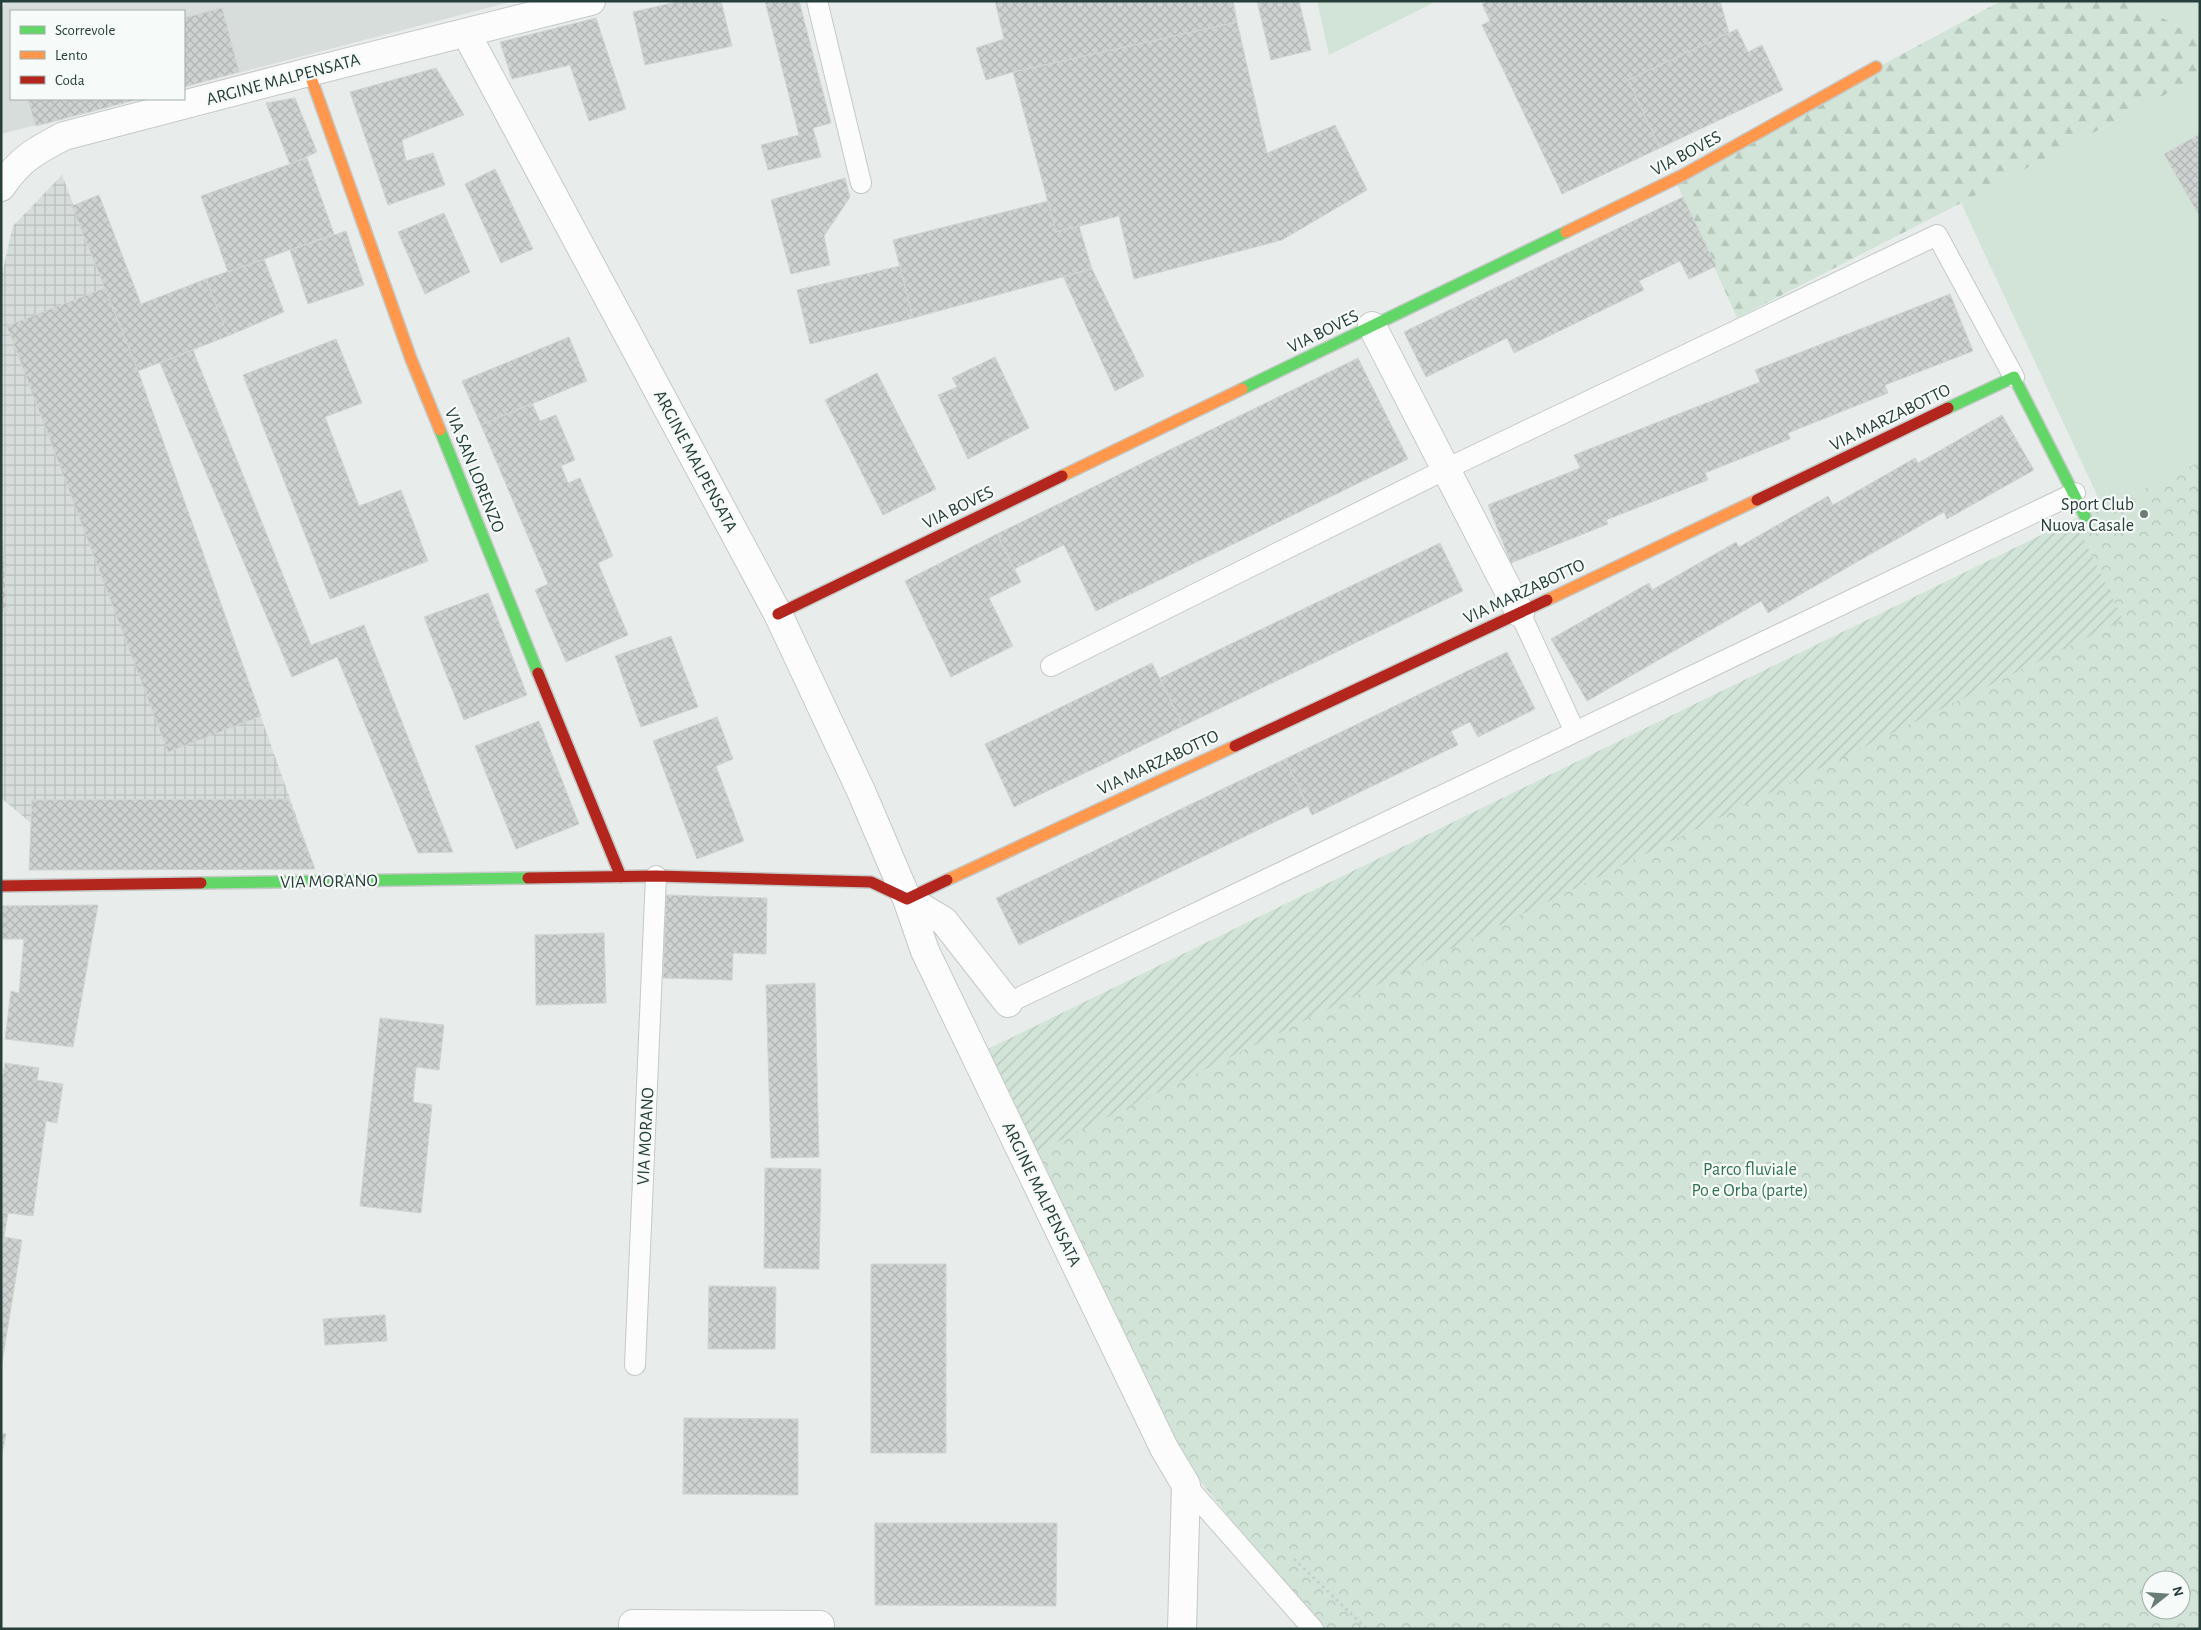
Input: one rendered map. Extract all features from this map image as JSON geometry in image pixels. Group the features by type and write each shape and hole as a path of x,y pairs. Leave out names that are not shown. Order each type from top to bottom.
{"street":[{"name":"ARGINE MALPENSATA","path":"1,187 32,152 64,136 591,1"},
{"name":"ARGINE MALPENSATA","path":"466,32 778,614 861,791 907,899 925,951 1160,1440 1186,1486"},
{"name":"VIA BOVES","path":"778,614 1681,176 1876,67"},
{"name":"VIA SAN LORENZO","path":"309,72 411,359 620,877"},
{"path":"1372,326 1520,613"},
{"path":"2014,377 2075,493 2084,516"},
{"name":"VIA MARZABOTTO","path":"907,899 1520,613 2014,377"},
{"name":"VIA MORANO","path":"1,886 656,876 871,882 907,899"},
{"path":"907,899 944,921 1008,1003"},
{"path":"1182,1629 1186,1486"},
{"path":"633,1629 633,1624 820,1625"}],"lane":[{"path":"817,1 861,183"},
{"path":"1051,666 1446,469 1937,235 2014,377"},
{"path":"1008,1003 2075,493"},
{"path":"1520,613 1574,732"},
{"name":"VIA MORANO","path":"634,1365 656,876"},
{"path":"1186,1486 1313,1629"}],"shaded area":[{"path":"5,1 514,1 185,87 185,10 10,10 10,100 134,100 1,134 1,16"},
{"path":"62,175 138,371 315,869 29,870 31,823 1,798 1,278 13,226"}],"green space":[{"path":"1317,1 1437,1 1329,55"},
{"path":"2001,1 2134,1 2200,40 2200,76 1961,203 1737,318 1674,177"},
{"path":"2134,1 2200,1 2200,40"},
{"name":"Sport Club Nuova Casale","path":"2200,76 2200,1322 2074,519 2103,508 1961,203"},
{"name":"Parco fluviale Po e Orba (parte)","path":"2200,462 2200,1629 1320,1629 1188,1466 984,1051"},
{"path":"2074,519 2123,620 1030,1155 980,1053"}],"building":[{"path":"681,1 721,1 732,46 645,65 633,12"},
{"path":"765,1 799,1 831,123 813,128 821,157 768,170 761,145 799,135"},
{"path":"995,1 1233,1 1237,22 1013,72 986,80 976,48 1004,39"},
{"path":"1257,1 1299,1 1311,50 1271,60"},
{"path":"1488,1 1720,1 1729,33 1628,80 1660,148 1562,194 1482,25 1490,21 1482,4"},
{"path":"222,8 239,72 185,87 185,18"},
{"path":"596,18 626,109 589,121 570,65 512,79 500,42"},
{"path":"1237,22 1267,153 1335,125 1367,190 1282,240 1134,279 1119,216 1056,232 1013,72"},
{"path":"1737,29 1748,52 1762,45 1783,90 1660,148 1628,80"},
{"path":"436,68 464,115 402,140 406,161 433,153 445,185 388,205 350,92"},
{"path":"295,98 317,152 290,164 266,103"},
{"path":"28,100 135,100 36,126"},
{"path":"2200,134 2200,217 2164,154"},
{"path":"307,158 334,234 228,272 201,196"},
{"path":"495,169 533,249 501,263 465,184"},
{"path":"845,178 850,197 824,236 830,265 791,274 771,200"},
{"path":"99,195 141,304 206,279 228,336 138,371 72,206"},
{"path":"1683,197 1716,266 1689,279 1680,261 1639,281 1644,290 1514,353 1507,338 1426,377 1404,332"},
{"path":"1048,201 1056,232 1079,226 1092,269 913,318 893,240"},
{"path":"444,213 470,272 425,294 398,232"},
{"path":"346,231 364,285 308,304 290,250"},
{"path":"264,259 284,312 228,336 206,279"},
{"path":"900,266 913,318 810,344 797,290"},
{"path":"1092,269 1144,376 1115,391 1063,276"},
{"path":"105,288 138,371 261,716 168,752 7,326"},
{"path":"1950,294 1973,351 1885,385 1888,393 1788,433 1790,439 1705,473 1708,480 1606,520 1608,524 1511,563 1488,505 1580,468 1574,455 1760,382 1755,370"},
{"path":"569,337 587,381 481,425 462,381"},
{"path":"336,339 362,403 325,417 359,506 401,490 428,561 330,599 243,375"},
{"path":"193,350 311,645 364,625 453,852 418,853 337,657 292,677 160,363"},
{"path":"995,357 1029,428 968,459 938,395 957,387 952,378"},
{"path":"1358,358 1408,459 1096,611 1064,545 1014,569 997,534"},
{"path":"877,373 936,489 883,515 825,400"},
{"path":"532,403 540,421 556,415 575,460 561,466 568,483 580,478 613,556 598,563 628,635 566,662 535,590 548,584 481,425"},
{"path":"2002,415 2034,470 1947,519 1944,512 1768,613 1761,601 1587,701 1551,639 1649,583 1652,590 1736,542 1739,547 1828,496 1833,505 1915,458 1918,463"},
{"path":"997,534 1021,582 989,598 1013,646 951,677 905,581"},
{"path":"1,540 3,540 7,611 1,611"},
{"path":"1440,543 1463,591 1183,726 1160,678"},
{"path":"488,593 527,695 464,720 424,617"},
{"path":"671,636 698,707 641,727 615,656"},
{"path":"1507,652 1535,709 1478,737 1470,722 1451,731 1458,745 1312,815 1285,759"},
{"path":"1152,663 1183,726 1014,807 985,744"},
{"path":"717,717 733,759 716,766 744,841 697,859 653,741"},
{"path":"539,721 579,824 516,849 475,746"},
{"path":"1285,759 1308,806 1019,945 996,898"},
{"path":"288,799 315,869 29,870 32,800"},
{"path":"666,895 767,898 766,954 733,953 732,980 663,978"},
{"path":"98,905 73,1047 5,1039 11,991 19,993 24,939 1,939 1,906"},
{"path":"604,933 606,1003 536,1005 535,935"},
{"path":"815,983 819,1157 771,1158 766,985"},
{"path":"380,1018 444,1025 439,1070 416,1067 413,1102 432,1105 421,1213 360,1206"},
{"path":"5,1063 39,1068 37,1080 63,1084 57,1123 46,1121 33,1216 1,1212 1,1087"},
{"path":"765,1168 821,1169 819,1269 764,1268"},
{"path":"1,1212 8,1213 4,1237 22,1240 1,1369"},
{"path":"871,1264 946,1264 946,1453 871,1453"},
{"path":"709,1286 776,1287 775,1349 708,1349"},
{"path":"385,1315 387,1341 325,1345 323,1319"},
{"path":"684,1418 798,1419 798,1495 683,1494"},
{"path":"1,1433 6,1434 1,1459"},
{"path":"875,1523 1057,1523 1056,1606 875,1605"}],"traffic: fast":[{"path":"1242,389 1566,232"},
{"path":"1948,408 2014,377 2085,516"},
{"path":"440,430 538,673"},
{"path":"201,883 528,878"}],"traffic: slow":[{"path":"1566,232 1681,176 1876,67"},
{"path":"309,72 411,359 440,430"},
{"path":"1062,476 1242,389"},
{"path":"1547,600 1757,500"},
{"path":"947,880 1235,746"}],"traffic: jam":[{"path":"1757,500 1948,408"},
{"path":"778,614 1062,476"},
{"path":"1235,746 1547,600"},
{"path":"538,673 621,877"},
{"path":"528,878 656,876 871,882 907,899 947,880"},
{"path":"1,886 201,883"}],"place":[{"name":"Sport Club Nuova Casale","path":"2144,514"}]}
